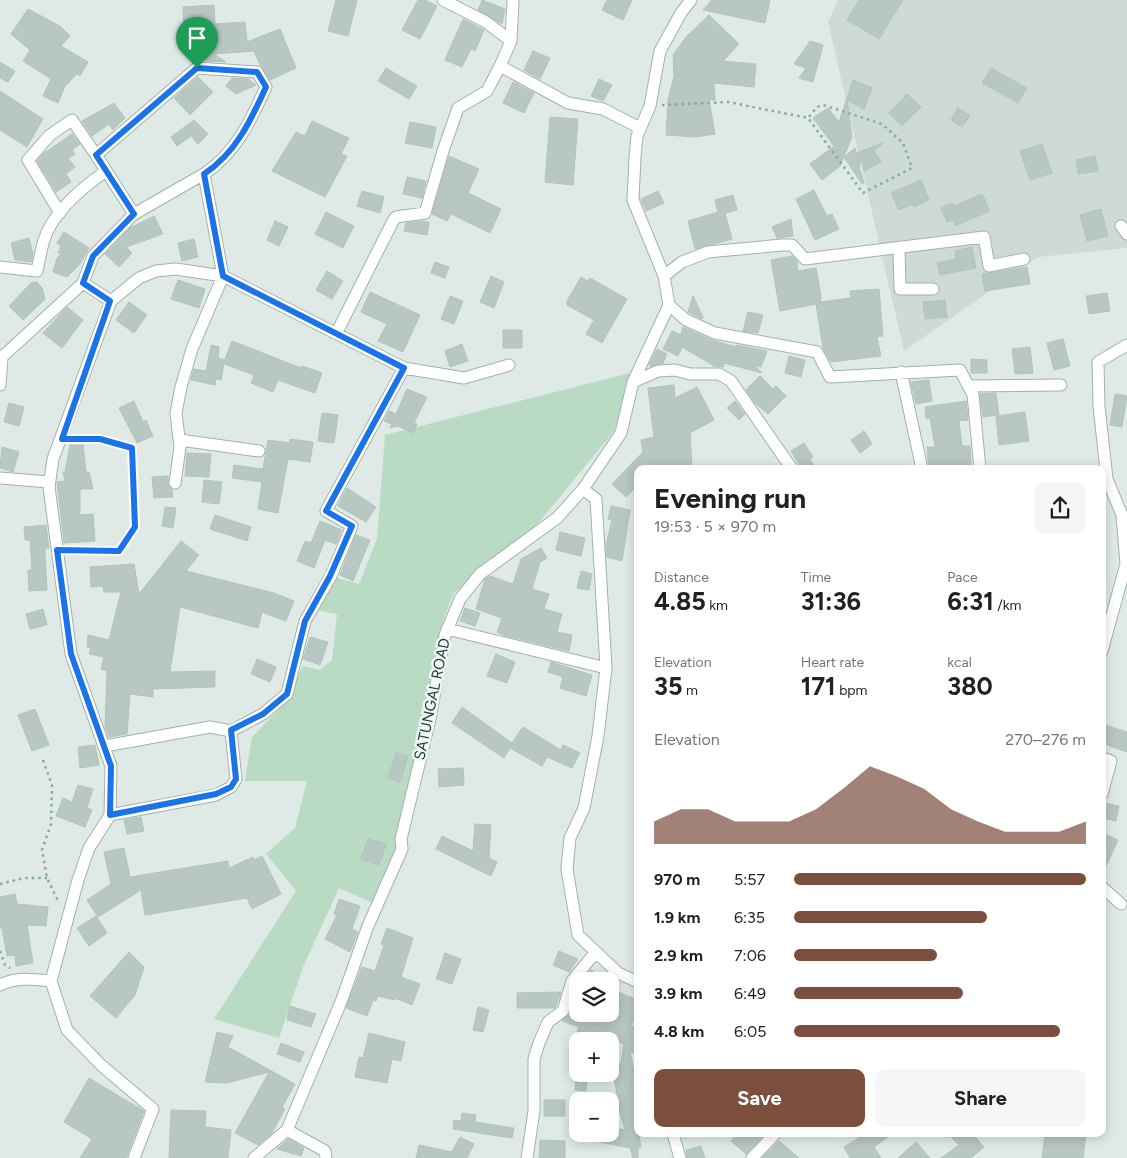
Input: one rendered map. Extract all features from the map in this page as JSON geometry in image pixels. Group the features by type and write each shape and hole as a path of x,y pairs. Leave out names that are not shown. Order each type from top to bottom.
{"street":[{"path":"443,0 486,22 511,41"},
{"path":"337,332 392,221 396,217 425,213 442,151 458,108 487,90 511,41 513,0"},
{"path":"691,0 681,13 660,51 650,106 640,128 636,143 633,200 664,276 670,305 686,320 715,333 817,352 830,377 960,370 969,386 975,406 980,465"},
{"path":"500,66 568,103 603,109 640,128"},
{"path":"0,385 1,357 83,283 93,256 134,214 219,164 248,127 266,87 257,72 197,68 96,155"},
{"path":"60,213 28,160 50,135 72,120 134,214"},
{"path":"0,267 37,271 44,238 60,213 88,184 106,170"},
{"path":"175,483 180,461 180,440 176,413 181,387 192,349 223,276 204,174"},
{"path":"664,276 682,262 708,252 782,244 792,245 805,260 984,237 989,266 1024,259"},
{"path":"899,248 900,289 933,289"},
{"path":"134,1158 153,1110 101,1065 67,1030 51,981 78,880 89,848 110,815 111,766 71,654 49,482 53,460 110,301 139,278 156,271 176,269 223,276 337,332 404,368 464,378 509,365"},
{"path":"83,283 110,301"},
{"name":"SATUNGAL ROAD","path":"254,1158 287,1130 341,1002 368,926 402,849 401,839 430,719 447,629 460,599 480,574 557,518 583,489 621,433 632,382 670,305"},
{"path":"1105,465 1099,406 1098,362 1127,345"},
{"path":"105,746 210,727 231,730 263,714 287,694 305,621 330,576 352,526 326,511 404,368"},
{"path":"632,382 658,372 719,374 731,381 789,465"},
{"path":"901,372 921,465"},
{"path":"969,386 1061,385"},
{"path":"180,440 259,451"},
{"path":"1106,470 1107,479 1122,515 1126,564 1106,639"},
{"path":"0,478 49,482"},
{"path":"583,489 596,500 606,668 598,736 584,808 570,838 567,869 578,935 618,973 634,980"},
{"path":"447,629 606,668"},
{"path":"110,815 216,794 231,787 236,779 231,730"},
{"path":"1106,759 1111,761 1106,779"},
{"path":"1106,891 1121,904"},
{"path":"527,1158 534,1111 534,1059 539,1043 548,1022 563,1011 572,981 595,953"},
{"path":"0,985 11,980 29,978 51,981"},
{"path":"287,1130 325,1151 326,1158"},
{"path":"674,1137 680,1158"},
{"path":"752,1158 771,1137"}],"path":[{"path":"650,106 728,102 808,118 863,192 912,168 903,144 882,124 823,105 817,107 808,118"},
{"path":"57,550 119,551 135,527 132,448 100,439 62,439"},
{"path":"43,760 52,785 52,824 42,850 47,878 68,923"},
{"path":"0,884 24,878 47,878"}],"shaded area":[{"path":"838,0 1127,0 1127,248 1038,257 904,351 828,22"}],"green space":[{"path":"634,372 614,431 531,532 453,594 444,618 397,848 373,903 339,888 303,967 279,1038 214,1019 296,891 266,854 295,828 307,781 245,781 252,737 282,706 303,666 320,670 332,660 337,614 316,610 337,578 359,584 377,539 385,435"}],"building":[{"path":"336,0 357,0 348,36 328,31"},
{"path":"418,0 425,0 437,6 420,39 402,30"},
{"path":"482,0 505,9 502,24 478,10"},
{"path":"607,0 632,0 623,20 602,10"},
{"path":"712,0 770,0 765,23 703,10"},
{"path":"859,0 903,0 879,39 847,20"},
{"path":"214,5 215,24 245,22 247,42 280,29 296,68 270,80 260,65 254,51 214,54 226,62 206,61 202,48 185,50 183,7"},
{"path":"28,9 60,26 70,36 61,46 88,62 80,76 77,74 65,86 58,103 43,96 51,79 23,61 30,50 11,34"},
{"path":"709,15 739,44 723,61 756,64 754,87 714,83 715,100 709,100 715,134 696,137 666,135 668,100 674,76 673,55 686,37"},
{"path":"463,19 484,30 475,51 471,49 462,67 445,60"},
{"path":"810,41 823,45 813,82 799,78 806,68 794,64"},
{"path":"533,51 550,58 540,79 524,70"},
{"path":"0,62 15,71 8,82 0,78"},
{"path":"386,68 417,86 409,99 378,81"},
{"path":"991,68 1027,88 1018,103 982,83"},
{"path":"198,77 213,92 190,115 174,98"},
{"path":"232,78 248,79 256,85 236,94 226,86"},
{"path":"599,79 612,85 603,101 591,96"},
{"path":"853,80 872,88 864,109 847,100 852,137 840,166 822,180 810,164 834,146 813,118 828,108 839,122"},
{"path":"513,82 534,93 524,113 503,103"},
{"path":"0,91 43,119 27,147 0,130"},
{"path":"907,94 921,107 902,126 889,113"},
{"path":"114,103 125,118 113,130 109,124 92,136 82,121"},
{"path":"958,108 970,116 962,127 951,120"},
{"path":"550,117 578,119 573,185 545,182"},
{"path":"194,120 208,134 198,144 191,136 177,146 171,137"},
{"path":"312,121 349,138 341,154 347,156 325,197 272,171 296,132 305,136"},
{"path":"410,122 436,127 432,148 405,143"},
{"path":"72,134 80,144 72,150 75,154 68,158 75,167 66,174 71,182 56,192 37,161 43,154"},
{"path":"883,143 874,151 881,162 864,171 863,162 859,166 864,183 862,184 844,157 855,148 856,153"},
{"path":"1042,144 1052,173 1030,180 1020,151"},
{"path":"449,156 479,169 468,193 501,209 490,233 451,214 447,221 432,214"},
{"path":"1095,156 1098,171 1078,174 1076,160"},
{"path":"407,177 426,181 422,198 403,194"},
{"path":"921,180 929,200 914,207 913,204 899,210 891,193"},
{"path":"814,190 827,216 832,214 839,229 815,240 796,199"},
{"path":"362,191 384,197 380,213 357,206"},
{"path":"658,191 664,203 646,211 641,199"},
{"path":"982,194 990,211 955,226 953,220 947,222 941,208 952,203 954,206"},
{"path":"733,195 737,210 725,213 732,239 695,249 688,221 718,212 715,200"},
{"path":"1101,209 1108,236 1087,241 1080,215"},
{"path":"326,212 354,226 343,248 315,234"},
{"path":"154,216 163,234 126,247 132,253 119,267 105,254 130,228"},
{"path":"791,219 793,236 777,238 772,227"},
{"path":"275,221 288,227 279,246 267,240"},
{"path":"429,222 427,235 404,231 406,223"},
{"path":"64,232 89,248 79,265 67,277 53,272 57,258 62,253 58,253 61,246 57,243"},
{"path":"29,238 33,254 31,262 15,260 11,243"},
{"path":"194,239 198,257 182,261 178,243"},
{"path":"972,247 976,268 940,275 937,263 956,259 955,251"},
{"path":"792,256 797,261 798,271 816,268 821,296 820,302 851,298 850,291 879,289 883,336 877,337 881,356 831,362 823,348 816,304 780,311 771,260"},
{"path":"435,262 449,267 445,278 431,273"},
{"path":"1027,267 1030,284 985,291 982,274"},
{"path":"327,271 343,281 332,299 316,290"},
{"path":"491,276 504,282 494,308 480,302"},
{"path":"581,277 588,281 590,278 627,299 602,343 586,334 594,320 567,305 567,301"},
{"path":"178,280 205,289 199,308 171,299"},
{"path":"32,282 37,282 42,288 45,299 23,320 9,306"},
{"path":"370,292 420,315 403,352 378,341 387,324 361,312"},
{"path":"1107,293 1110,311 1089,314 1086,296"},
{"path":"450,296 463,301 454,324 441,319"},
{"path":"693,296 703,317 702,319 688,312"},
{"path":"945,300 947,317 925,319 923,302"},
{"path":"129,302 147,315 134,333 116,320"},
{"path":"67,307 83,320 62,348 43,333"},
{"path":"748,312 763,315 758,333 743,331"},
{"path":"683,327 712,340 736,347 736,345 767,351 761,367 754,365 762,373 724,363 723,367 714,366 682,347 678,356 663,349 672,331 681,335"},
{"path":"503,330 522,330 522,348 503,348"},
{"path":"1063,339 1070,366 1054,370 1047,343"},
{"path":"232,341 301,368 302,366 322,373 315,393 278,380 273,392 251,383 254,375 224,364 221,380 216,379 215,385 191,380 194,369 206,371 211,345 219,347 218,358 225,360"},
{"path":"462,344 468,361 450,367 445,351"},
{"path":"1030,347 1033,373 1015,374 1012,349"},
{"path":"657,349 667,354 663,363 651,366 649,365"},
{"path":"789,356 805,360 801,377 785,373"},
{"path":"971,359 987,360 987,373 971,373"},
{"path":"760,376 773,389 776,386 786,396 768,414 756,404 746,390"},
{"path":"929,380 932,401 916,404 911,382"},
{"path":"674,385 675,398 697,387 714,420 690,433 692,465 634,465 634,489 626,497 612,484 643,452 641,440 654,437 648,388"},
{"path":"407,389 427,397 414,423 417,424 413,433 398,426 390,428 392,424 384,421 389,411 396,414"},
{"path":"996,393 999,415 983,417 980,394"},
{"path":"1115,394 1127,396 1122,427 1110,425"},
{"path":"134,401 143,422 146,420 153,436 137,443 119,408"},
{"path":"735,401 745,414 739,420 727,408"},
{"path":"966,401 968,420 959,421 962,446 970,446 971,465 929,465 927,447 935,447 930,418 926,419 925,407"},
{"path":"9,403 24,407 19,426 4,422"},
{"path":"1025,412 1029,441 999,445 996,416"},
{"path":"322,413 338,415 334,443 318,441"},
{"path":"864,431 872,444 860,453 851,440"},
{"path":"290,439 313,442 310,462 288,459 278,513 258,509 262,482 232,478 234,465 263,469 268,440 289,443"},
{"path":"804,443 813,457 810,459 814,465 800,465 791,451"},
{"path":"70,445 83,445 86,472 89,472 93,489 80,489 80,515 93,514 95,541 64,543 57,482 65,481 63,472 65,472"},
{"path":"2,447 19,452 13,472 0,468"},
{"path":"187,453 211,454 209,477 185,476"},
{"path":"168,476 168,485 172,490 173,497 154,498 152,477"},
{"path":"204,480 222,482 219,504 202,502"},
{"path":"347,488 376,507 366,522 338,506"},
{"path":"611,506 630,510 622,561 607,557 606,545 612,520 608,519"},
{"path":"165,507 176,508 173,528 162,526"},
{"path":"215,515 251,527 247,541 210,529"},
{"path":"320,521 342,530 336,544 325,540 314,568 297,561 305,541 311,543"},
{"path":"46,525 49,548 45,548 47,590 29,591 28,570 32,570 30,540 25,540 24,527"},
{"path":"560,532 585,538 581,556 556,550"},
{"path":"356,535 370,540 353,581 340,575"},
{"path":"181,541 199,555 186,571 274,593 294,601 286,621 262,612 258,628 180,607 170,672 215,671 215,687 153,689 153,697 130,694 127,734 109,737 105,727 107,671 101,669 104,657 89,654 91,648 87,647 88,635 109,640 121,592 104,592 103,586 91,587 90,567 134,564 139,594"},
{"path":"541,548 547,558 540,562 532,589 549,594 544,609 562,614 557,632 572,635 569,651 503,635 497,632 502,618 476,609 485,579 490,576 513,584 521,559"},
{"path":"581,571 592,574 589,590 577,588"},
{"path":"465,608 480,613 475,626 460,621"},
{"path":"43,609 47,625 30,629 26,614"},
{"path":"310,637 328,642 320,665 303,659"},
{"path":"496,654 515,662 507,683 487,676"},
{"path":"257,659 276,667 270,682 251,674"},
{"path":"551,662 592,675 586,696 560,688 563,677 548,672"},
{"path":"462,707 512,743 523,727 561,750 563,745 580,753 572,768 547,757 542,766 510,748 504,758 452,723"},
{"path":"35,709 49,745 32,751 18,715"},
{"path":"1106,725 1127,732 1127,752 1106,744"},
{"path":"95,745 99,765 80,768 78,747"},
{"path":"396,753 408,756 400,782 388,778"},
{"path":"463,768 464,785 439,787 438,769"},
{"path":"78,785 93,789 87,808 92,810 85,827 56,816 63,798 72,802"},
{"path":"1106,803 1119,806 1116,821 1106,819"},
{"path":"141,817 144,831 127,834 124,820"},
{"path":"475,824 491,825 489,858 497,862 491,876 436,849 442,836 473,851"},
{"path":"1106,835 1118,840 1106,866"},
{"path":"368,839 386,844 379,865 361,859"},
{"path":"124,848 130,877 228,861 229,868 253,857 254,860 262,856 281,894 252,909 247,898 145,915 141,890 98,917 87,900 111,884 104,852"},
{"path":"15,894 17,904 48,907 46,926 27,925 33,963 16,966 15,955 7,956 2,928 0,928 0,897"},
{"path":"339,899 360,906 352,929 358,932 350,952 325,939 337,915 334,914"},
{"path":"96,916 107,933 89,946 77,928"},
{"path":"387,928 413,938 401,977 420,984 412,1005 395,998 395,1000 378,996 376,1001 373,1000 367,1016 346,1008 362,967 375,971 384,945 381,944"},
{"path":"559,951 578,959 569,972 553,965"},
{"path":"129,952 144,967 135,995 116,1018 90,996"},
{"path":"445,953 461,959 452,984 436,979"},
{"path":"561,992 555,1008 517,1008 517,993"},
{"path":"619,992 634,998 634,1020 631,1026 634,1026 634,1052 630,1052 634,1070 634,1137 639,1137 641,1147 638,1148 638,1158 633,1158 630,1148 601,1142 619,1142 619,1129 625,1130 619,1109 619,1092 617,1092 614,1082 619,1082 619,1063 621,1063 624,1044 619,1042 619,1032 577,1032 579,1027 562,1021 569,1014 569,1022 619,1022"},
{"path":"290,1006 316,1014 311,1027 287,1020"},
{"path":"478,1007 489,1010 483,1032 473,1030"},
{"path":"217,1032 233,1036 228,1047 295,1084 282,1107 285,1109 272,1133 258,1145 235,1133 269,1072 227,1083 205,1082"},
{"path":"369,1033 405,1042 401,1061 392,1059 387,1083 355,1077 359,1057 363,1058"},
{"path":"281,1043 304,1052 300,1062 277,1054"},
{"path":"89,1078 144,1111 126,1158 80,1158 92,1139 64,1122"},
{"path":"576,1082 587,1082 586,1091 575,1090"},
{"path":"544,1100 565,1100 565,1116 544,1116"},
{"path":"171,1110 206,1111 205,1127 231,1130 228,1158 169,1158"},
{"path":"462,1113 476,1115 475,1122 514,1128 512,1138 453,1129 454,1120 461,1121"},
{"path":"460,1137 474,1144 467,1158 416,1158 419,1145 452,1152"},
{"path":"734,1137 762,1137 746,1154 731,1141"},
{"path":"860,1137 888,1137 874,1147 881,1158 850,1158 844,1147"},
{"path":"951,1137 976,1137 984,1147 971,1158 941,1158 959,1145"},
{"path":"1045,1137 1086,1137 1083,1158 1042,1158"},
{"path":"288,1139 304,1148 301,1156 277,1149"},
{"path":"540,1140 565,1141 565,1158 539,1158"},
{"path":"779,1141 799,1158 762,1158"},
{"path":"916,1142 930,1158 898,1158"},
{"path":"701,1146 705,1158 687,1158 686,1150"}],"route":[{"path":"197,68 257,72 266,87 248,127 219,164 204,174 223,276 337,332 404,368 326,511 352,526 330,576 305,621 299,652 287,694 263,714 231,730 236,779 231,787 216,794 110,815 111,766 71,654 57,550 119,551 135,527 132,448 100,439 62,439 110,301 83,283 93,256 134,214 96,155 197,68"}]}
